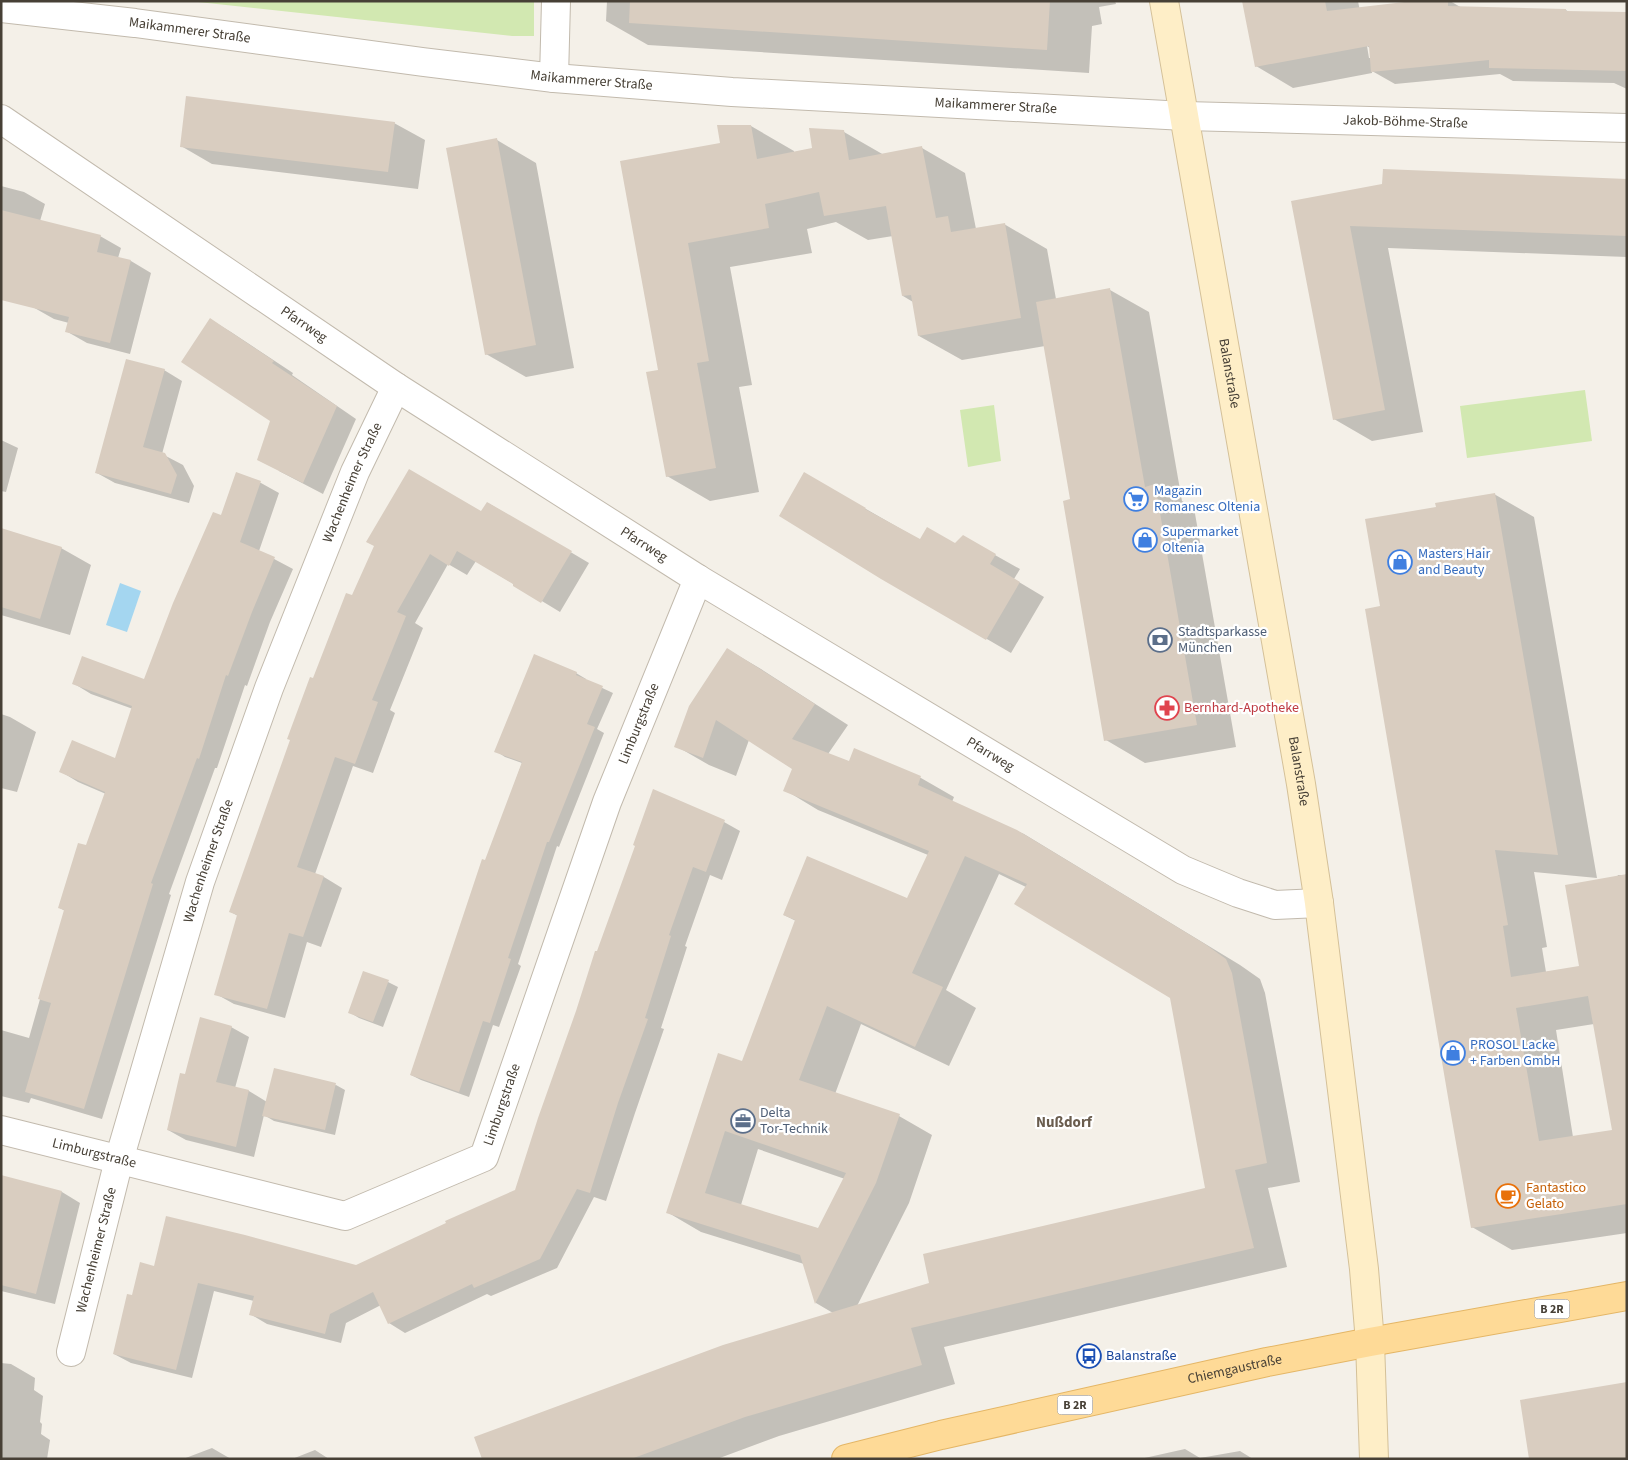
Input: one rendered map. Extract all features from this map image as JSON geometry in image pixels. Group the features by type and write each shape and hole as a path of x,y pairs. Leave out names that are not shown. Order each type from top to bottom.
{"main road":[{"name":"Chiemgaustraße","path":"846,1459 941,1435 1200,1376 1370,1342 1627,1296"}],"street":[{"path":"554,78 556,1"},
{"name":"Balanstraße","path":"1164,1 1299,774 1319,903 1364,1269 1370,1342 1374,1459"},
{"name":"Maikammerer Straße","path":"1,8 135,23 554,78 732,92 1185,116"},
{"name":"Jakob-Böhme-Straße","path":"1185,116 1627,128"},
{"name":"Pfarrweg","path":"1,120 396,387 698,579 1183,870 1238,893 1275,905 1319,903"},
{"name":"Wachenheimer Straße","path":"71,1352 119,1160 200,882 216,834 269,688 355,472 396,387"},
{"name":"Limburgstraße","path":"1,1130 345,1216 484,1157 607,802 698,579"}],"green space":[{"path":"189,1 534,1 534,36 512,36"},
{"path":"1585,390 1592,441 1467,458 1460,406"},
{"path":"994,405 1001,461 968,467 960,410"}],"water":[{"path":"120,583 141,591 127,632 106,625"}],"building":[{"path":"630,1 1050,1 1047,50 629,23"},
{"path":"1242,1 1325,1 1327,11 1413,1 1448,1 1448,6 1627,12 1627,71 1489,68 1489,60 1371,72 1369,46 1255,67"},
{"path":"186,96 395,122 388,172 180,147"},
{"path":"717,125 751,125 757,159 812,148 809,128 844,130 849,160 922,146 936,218 948,216 951,232 1005,223 1021,318 918,336 911,295 902,296 886,206 824,216 819,192 765,204 769,228 688,243 709,361 697,363 716,468 666,477 646,372 658,370 620,161 720,143"},
{"path":"497,138 536,345 485,355 446,148"},
{"path":"1383,169 1627,179 1627,236 1350,226 1385,410 1333,420 1291,201 1382,184"},
{"path":"1,210 101,235 97,252 131,260 110,343 65,332 69,317 1,300"},
{"path":"1110,288 1145,487 1155,484 1197,725 1104,741 1063,501 1070,499 1036,302"},
{"path":"210,318 274,361 272,363 337,406 303,483 257,460 270,421 181,362"},
{"path":"126,359 165,369 143,447 165,453 177,475 171,494 95,473"},
{"path":"409,469 481,511 487,502 572,551 541,603 457,551 449,566 430,554 397,612 406,616 372,700 378,702 355,764 335,757 297,867 324,876 303,937 289,933 267,1009 214,995 237,915 229,912 290,740 287,739 310,677 313,678 346,593 352,595 374,546 366,542"},
{"path":"236,472 261,481 240,542 275,557 228,676 226,675 199,759 197,758 151,883 153,884 84,1109 25,1092 51,1003 38,999 64,910 58,908 78,843 86,845 105,792 59,772 72,740 115,758 132,706 72,684 82,656 144,679 173,603 213,512 221,515"},
{"path":"804,472 865,509 920,539 927,527 955,543 963,535 996,554 990,564 1020,582 986,640 881,579 779,516"},
{"path":"1495,493 1558,855 1495,850 1508,925 1503,926 1511,977 1579,966 1565,885 1627,874 1627,1204 1471,1228 1365,609 1380,606 1365,519 1436,507 1435,503","holes":["1588,996 1612,1130 1539,1141 1516,1008"]},
{"path":"1,528 62,547 40,619 1,607"},
{"path":"727,648 815,704 792,739 849,761 854,748 921,776 918,785 1017,830 1205,944 1226,959 1232,973 1267,1163 1235,1170 1254,1248 911,1328 922,1365 745,1417 631,1459 482,1459 474,1437 723,1345 929,1283 923,1254 1205,1188 1170,998 1014,904 1027,884 965,856 912,973 943,987 915,1047 827,1006 799,1080 900,1114 876,1183 815,1304 800,1255 666,1213 718,1053 742,1061 795,920 783,915 807,856 907,898 929,851 783,791 792,769 716,720 703,758 674,747 689,706","holes":["725,1131 846,1173 818,1228 705,1193"]},
{"path":"534,654 577,672 576,675 603,686 587,724 595,727 549,842 547,842 508,958 511,959 490,1023 483,1021 459,1092 410,1075 482,859 485,860 522,762 494,752"},
{"path":"653,789 725,820 706,872 693,867 669,935 671,936 645,1018 648,1019 618,1103 590,1193 577,1189 540,1259 474,1288 472,1284 388,1324 373,1292 330,1314 325,1334 249,1315 254,1296 198,1283 176,1370 113,1354 127,1294 132,1295 140,1262 154,1266 166,1216 356,1265 446,1223 445,1221 515,1190 595,951 597,951 635,846 633,845"},
{"path":"363,971 389,980 373,1022 348,1013"},
{"path":"200,1017 232,1026 216,1082 249,1090 236,1147 167,1130 180,1073 185,1074"},
{"path":"274,1068 336,1083 325,1130 262,1116"},
{"path":"1,1175 62,1191 36,1294 1,1285"},
{"path":"1627,1382 1627,1459 1529,1459 1520,1400"}],"place":[{"name":"Magazin Romanesc Oltenia","path":"1136,499"},
{"name":"Supermarket Oltenia","path":"1145,540"},
{"name":"Masters Hair and Beauty","path":"1400,562"},
{"name":"Stadtsparkasse München","path":"1160,640"},
{"name":"Bernhard-Apotheke","path":"1167,708"},
{"name":"PROSOL Lacke + Farben GmbH","path":"1453,1053"},
{"name":"Delta Tor-Technik","path":"743,1121"},
{"name":"Fantastico Gelato","path":"1508,1196"},
{"name":"Balanstraße","path":"1089,1356"}],"district":[{"name":"Nußdorf","path":"1064,1122"}]}
